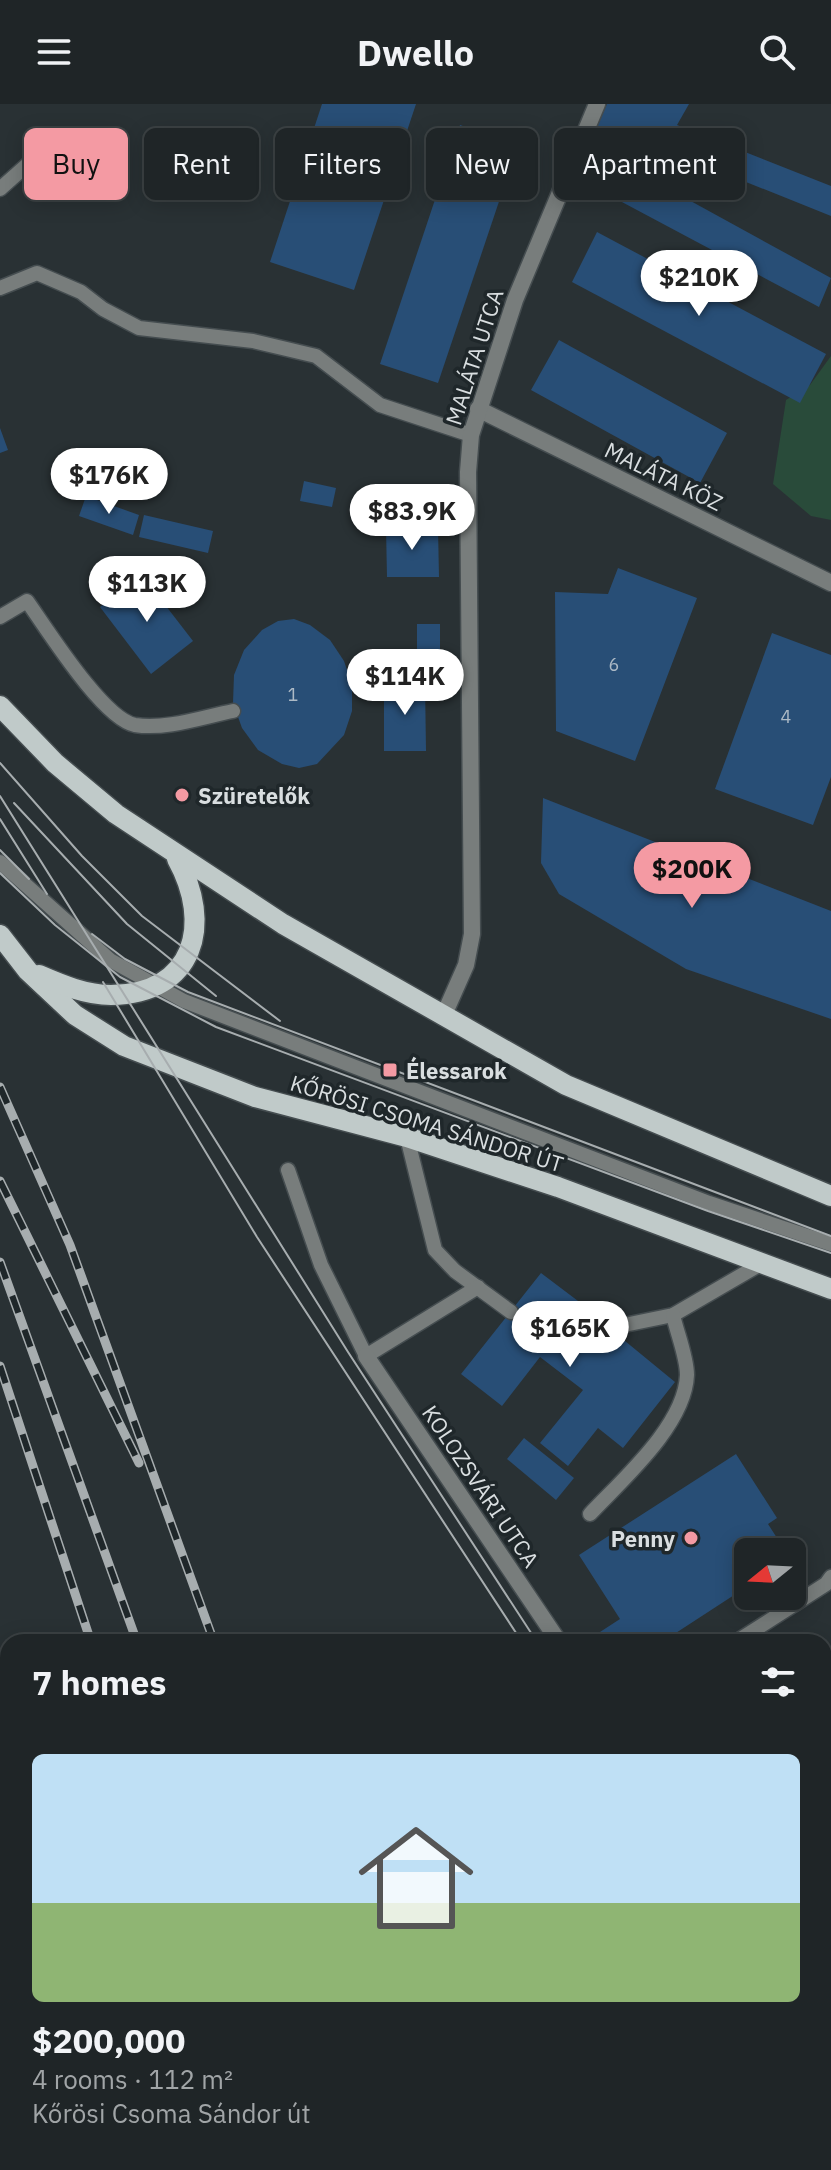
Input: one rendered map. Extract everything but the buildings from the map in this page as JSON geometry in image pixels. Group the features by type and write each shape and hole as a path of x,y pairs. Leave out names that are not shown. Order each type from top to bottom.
{"main road":[{"path":"0,706 55,763 116,814 176,857 443,1017 566,1085 831,1196"},
{"path":"28,971 68,987 98,994 146,991 157,987 180,968 194,937 195,905 190,881 176,857"},
{"name":"KŐRÖSI CSOMA SÁNDOR ÚT","path":"0,935 28,971 75,1015 124,1046 255,1097 407,1137 558,1187 759,1265 831,1289"}],"street":[{"name":"MALÁTA UTCA","path":"443,1017 466,965 472,934 468,472 471,435 526,270 597,104"},
{"name":"MALÁTA KÖZ","path":"478,409 831,583"},
{"name":"KOLOZSVÁRI UTCA","path":"366,1356 554,1634"}],"lane":[{"path":"0,189 24,168"},
{"path":"0,288 37,273 81,292 103,309 139,328 253,341 316,356 380,405 471,435"},
{"path":"0,617 27,601 102,704 133,725 170,724 233,711"},
{"path":"0,862 97,950 157,987 293,1046 709,1203 827,1243"},
{"path":"407,1137 435,1250 511,1312"},
{"path":"288,1170 321,1265 366,1356 478,1287"},
{"path":"600,1330 673,1315 759,1265"},
{"path":"590,1514 638,1464 678,1412 687,1374 673,1315"},
{"path":"748,1634 826,1584 831,1577"}],"green space":[{"path":"831,356 831,520 811,516 773,484 786,400 810,385"}],"tram line":[{"path":"0,763 82,856 142,916 280,1021"},
{"path":"0,796 348,1352 532,1634"},
{"path":"14,803 127,924 216,996"},
{"path":"0,819 47,894"},
{"path":"0,850 29,879"},
{"path":"0,873 55,925 120,977 216,1027 708,1211 831,1253"},
{"path":"92,934 125,959 188,992 831,1236"},
{"path":"103,982 257,1237 517,1634"}],"railway":[{"path":"0,1087 70,1245 211,1634"},
{"path":"0,1181 139,1463"},
{"path":"0,1262 134,1634"},
{"path":"0,1366 88,1634"}],"place":[{"name":"Szüretelők","path":"182,795"},
{"name":"Élessarok","path":"390,1070"},
{"name":"Penny","path":"691,1538"}]}
